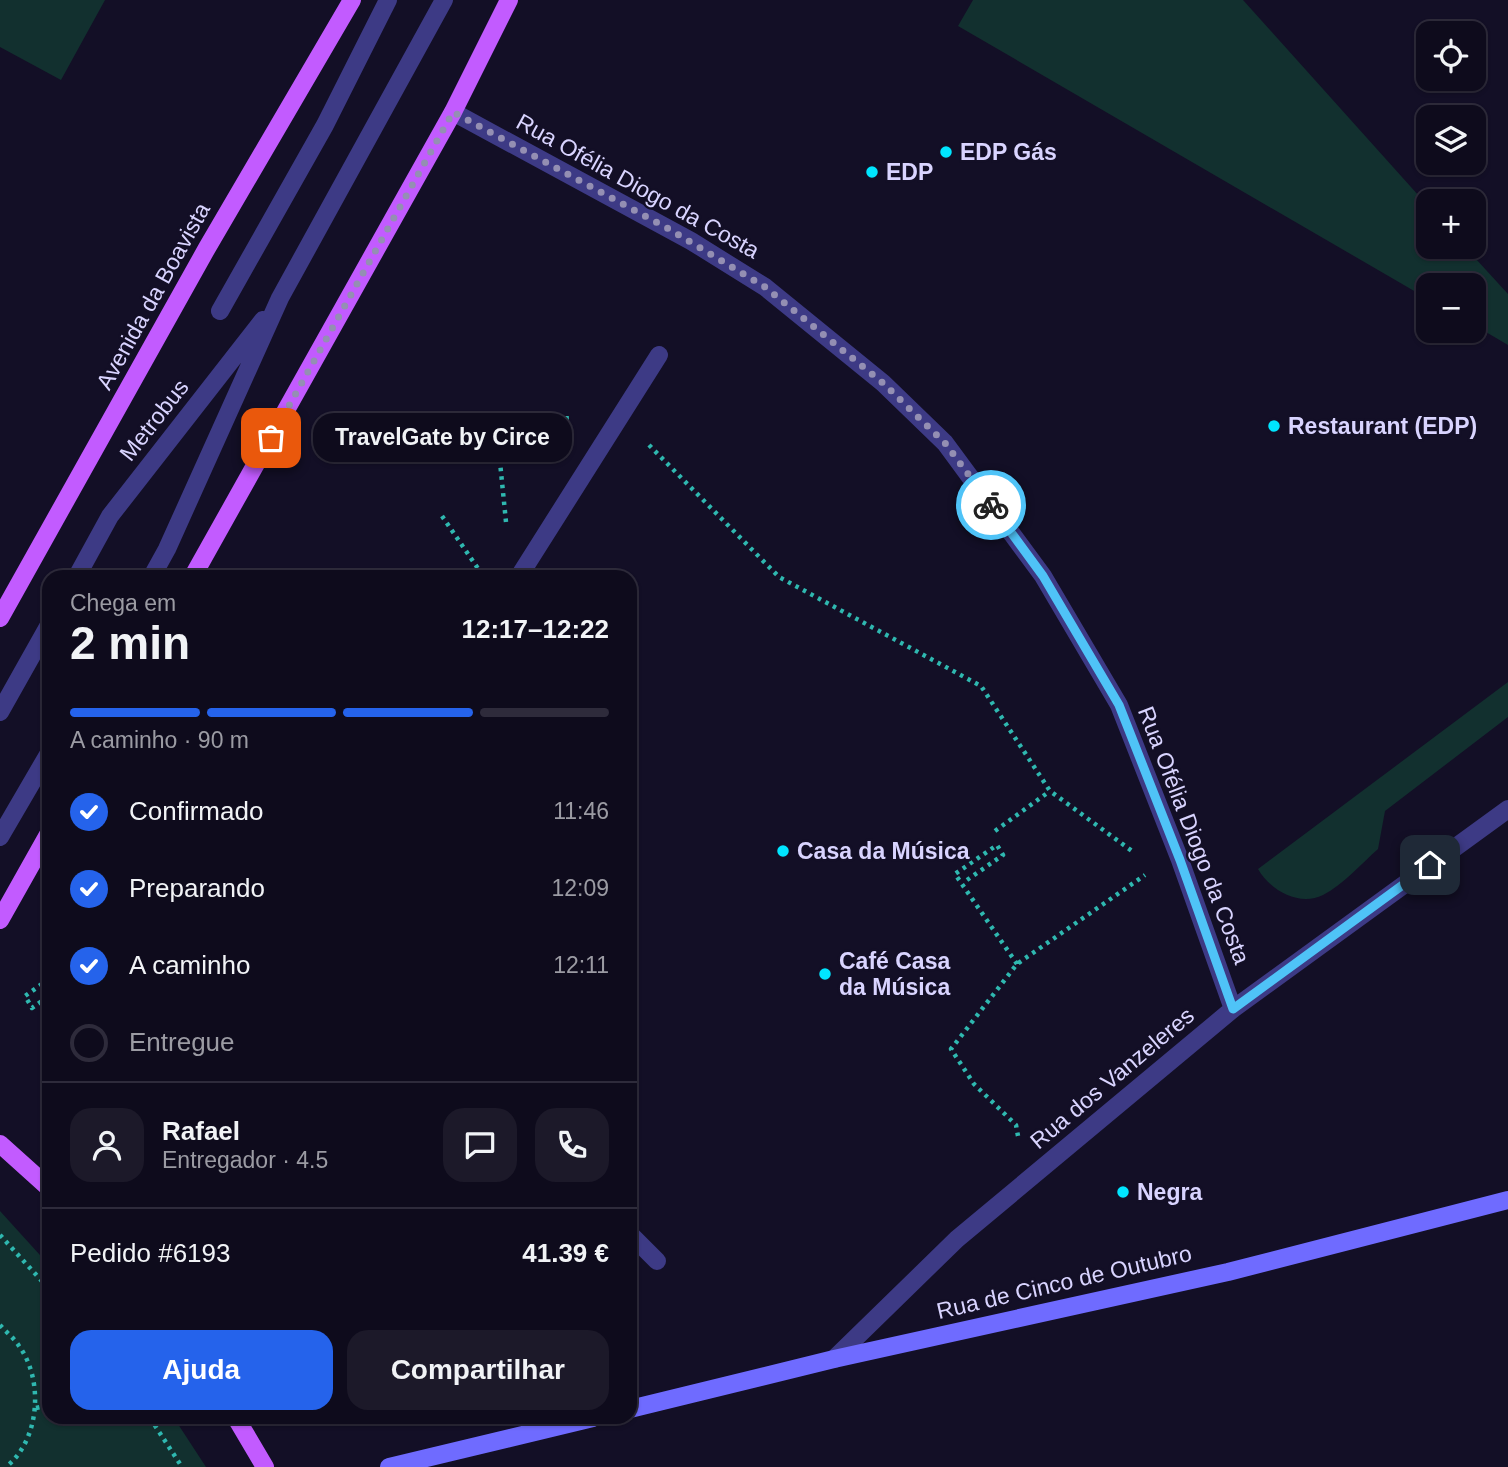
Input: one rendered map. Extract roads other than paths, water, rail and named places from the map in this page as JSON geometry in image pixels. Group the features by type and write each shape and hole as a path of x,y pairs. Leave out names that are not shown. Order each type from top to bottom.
{"main road":[{"name":"Avenida da Boavista","path":"0,618 207,248 352,0"},
{"path":"196,570 453,112 509,0"},
{"path":"0,919 42,845"},
{"path":"0,1144 42,1182"},
{"name":"Rua de Cinco de Outubro","path":"637,1407 834,1359 1228,1272 1508,1200"},
{"path":"240,1424 265,1467"},
{"path":"389,1467 568,1424"}],"street":[{"path":"220,311 325,125 388,0"},
{"name":"Metrobus","path":"155,570 280,298 444,0"},
{"name":"Rua Ofélia Diogo da Costa","path":"453,112 679,235 765,287 883,383 945,443 1043,576 1119,705 1180,860 1233,1009"},
{"name":"Metrobus","path":"80,570 110,516 280,298"},
{"path":"523,570 659,355"},
{"path":"0,712 42,637"},
{"path":"0,837 42,765"},
{"name":"Rua dos Vanzeleres","path":"834,1359 957,1239 1233,1009 1508,809"},
{"path":"637,1241 657,1261"}],"place":[{"name":"EDP Gás","path":"946,152"},
{"name":"EDP","path":"872,172"},
{"name":"Restaurant (EDP)","path":"1274,426"},
{"name":"TravelGate by Circe","path":"271,438"},
{"name":"Casa da Música","path":"783,851"},
{"name":"Café Casa da Música","path":"825,974"},
{"name":"Negra","path":"1123,1192"}]}
